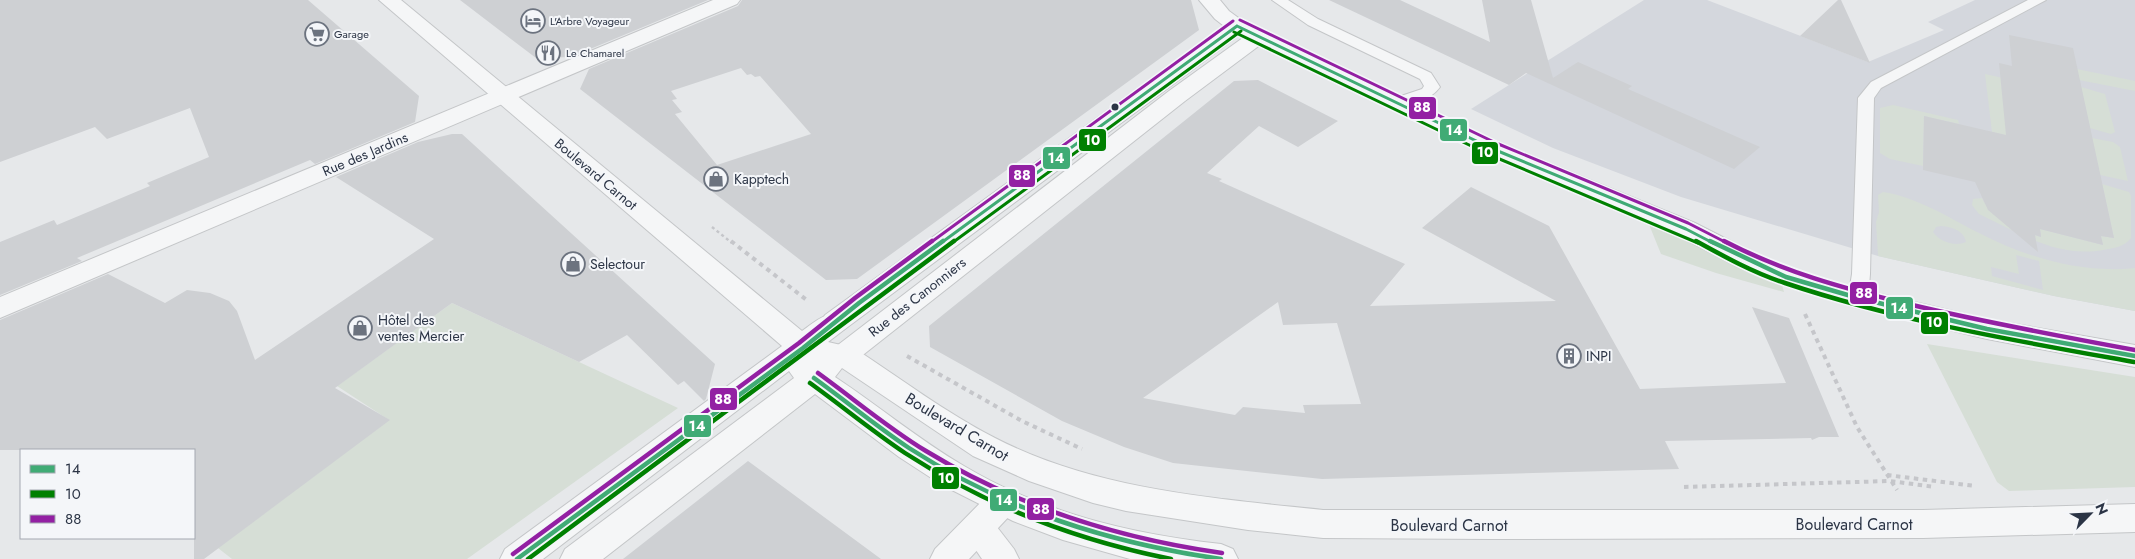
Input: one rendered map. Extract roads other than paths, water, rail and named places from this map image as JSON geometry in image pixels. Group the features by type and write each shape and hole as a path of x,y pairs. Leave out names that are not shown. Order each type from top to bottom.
{"street":[{"name":"Boulevard Carnot","path":"389,0 803,348 854,347 952,428 1014,462 1093,490 1150,503 1323,524 1923,524 2135,518"},
{"name":"Rue des Jardins","path":"0,308 730,0"},
{"path":"1209,0 1222,16 1248,31 1492,149 1686,229 1746,260 1811,285 1987,329 2135,356"},
{"name":"Rue des Canonniers","path":"517,559 803,348 835,322 1248,31"},
{"name":"Rue des Canonniers","path":"577,559 1177,96 1248,31"},
{"path":"803,348 803,369 814,378 920,455 981,491 1038,518 1101,539 1150,550 1220,559"},
{"path":"947,559 1003,502"},
{"path":"978,528 1002,559"}],"lane":[{"path":"1279,0 1313,22 1420,73 1431,81 1432,86 1427,92 1395,103"},
{"path":"1858,298 1861,274 1866,98 1876,84 2039,0"}],"place":[{"name":"L'Arbre Voyageur","path":"533,21"},
{"name":"Garage","path":"317,34"},
{"name":"Le Chamarel","path":"548,53"},
{"name":"Kapptech","path":"716,179"},
{"name":"Selectour","path":"573,264"},
{"name":"Hôtel des ventes Mercier","path":"360,328"},
{"name":"INPI","path":"1569,356"}]}
